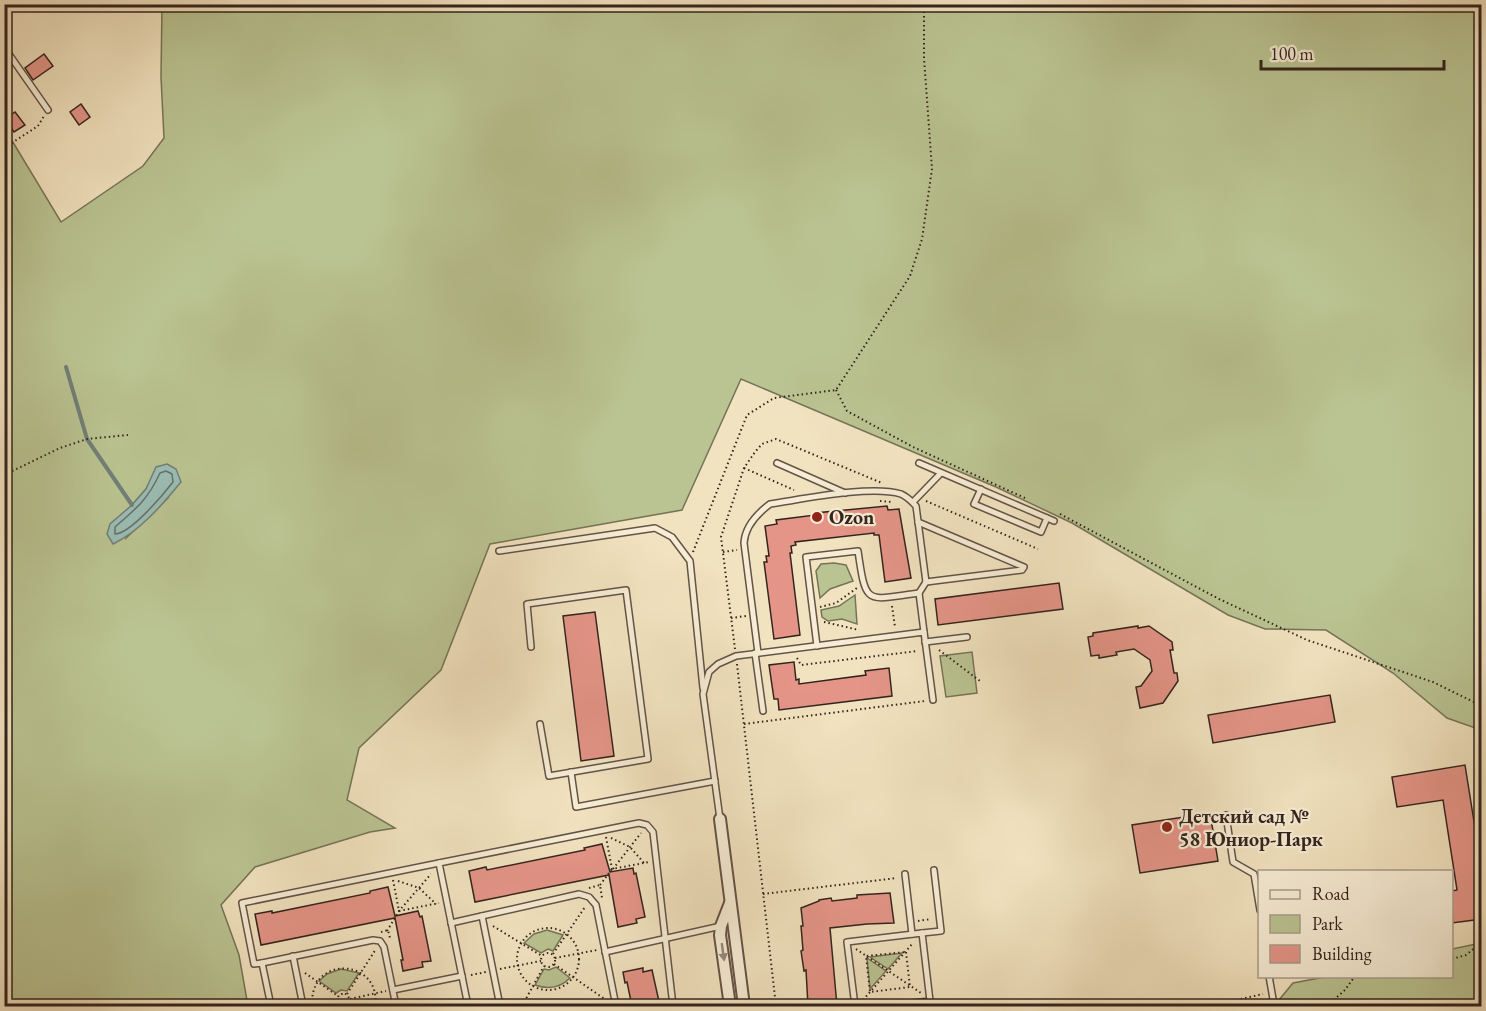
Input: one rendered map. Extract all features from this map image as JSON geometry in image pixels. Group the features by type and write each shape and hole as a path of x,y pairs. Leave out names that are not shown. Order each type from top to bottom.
{"street":[{"path":"720,819 744,1006"},
{"path":"730,1006 721,926 731,900"}],"lane":[{"path":"4,47 48,110"},
{"path":"919,463 1054,520"},
{"path":"777,464 846,494"},
{"path":"913,502 941,473"},
{"path":"981,489 974,504 1041,532 1047,518"},
{"path":"763,711 745,535 761,511 770,504 870,491 901,494 916,506 926,582 919,593 924,632 928,642 926,650 933,700"},
{"path":"918,522 1024,567 1022,570 926,582"},
{"path":"499,551 655,528 672,537 690,561 703,694 720,819"},
{"path":"817,646 806,557 858,550 865,591 877,598 919,593"},
{"path":"531,647 527,604 626,590 648,759 549,776 540,724"},
{"path":"703,694 709,672 718,664 736,656 924,632"},
{"path":"928,642 967,637"},
{"path":"571,772 576,807 715,781"},
{"path":"1226,815 1233,862 1254,874 1258,898"},
{"path":"396,1006 384,947 380,942 373,940 254,964 242,903 643,823 653,832 673,1006"},
{"path":"439,863 468,1006"},
{"path":"856,1006 847,943 941,931 934,870"},
{"path":"905,874 912,934"},
{"path":"451,923 482,918 579,894 591,899 596,905 615,1000 614,1006"},
{"path":"482,918 500,1006"},
{"path":"605,950 721,926"},
{"path":"885,1006 919,1004 930,1000 922,933"},
{"path":"293,956 303,1006"},
{"path":"262,963 271,1006"},
{"path":"393,990 462,976"},
{"path":"1269,978 1273,999 1269,1006"}],"path":[{"path":"690,561 747,415 774,398 836,390 910,276 922,239 932,169 924,58 924,4"},
{"path":"4,148 38,126 48,110"},
{"path":"836,390 847,411 913,447 1029,499"},
{"path":"4,475 87,439 128,435"},
{"path":"744,468 812,498"},
{"path":"872,500 896,503"},
{"path":"1060,514 1219,599 1307,640 1433,682 1482,706"},
{"path":"812,606 836,603 855,589"},
{"path":"891,597 896,636"},
{"path":"814,620 860,631"},
{"path":"928,642 980,681"},
{"path":"801,665 926,650"},
{"path":"736,656 776,1006"},
{"path":"744,724 933,700"},
{"path":"636,831 645,836"},
{"path":"553,954 600,885 642,833"},
{"path":"613,869 606,837 623,842 644,862"},
{"path":"613,869 650,861"},
{"path":"347,994 399,911 433,872"},
{"path":"763,894 898,878"},
{"path":"393,880 419,888 437,903 399,911 393,880"},
{"path":"482,918 542,956"},
{"path":"910,922 940,918"},
{"path":"555,929 566,934 573,941 578,954 577,970 573,977 556,989 541,990 533,986 523,978 518,966 517,956 522,943 527,937 540,930 555,929"},
{"path":"856,1006 922,933"},
{"path":"1453,959 1466,955 1482,942"},
{"path":"847,943 930,1000"},
{"path":"555,958 605,950"},
{"path":"548,952 555,958 554,964 551,967 544,966 540,960 548,952"},
{"path":"866,956 905,952"},
{"path":"905,952 910,986"},
{"path":"866,956 870,992"},
{"path":"554,964 614,1006"},
{"path":"522,1006 544,966"},
{"path":"336,1001 311,1006 313,991 318,981 326,973 349,968 368,980 375,994 375,1006"},
{"path":"305,973 338,996"},
{"path":"1327,1006 1345,990 1354,978"},
{"path":"870,992 910,986"},
{"path":"350,999 393,990"},
{"path":"1210,1006 1272,992"},
{"path":"336,1001 342,993 347,994"},
{"path":"345,1006 350,1005 347,994"},
{"path":"336,1001 341,1006"}],"green space":[{"path":"162,5 1481,5 1481,730 1447,718 1393,673 1326,630 1265,629 1228,615 1072,523 996,487 741,379 682,510 490,544 441,670 359,748 347,800 395,828 370,832 255,867 221,905 239,955 248,1006 5,1006 5,129 61,222 143,166 164,138 161,77","holes":["146,489 168,498 126,538 132,505"]},
{"path":"821,564 846,565 853,581 830,589 820,598 816,571"},
{"path":"855,595 857,624 842,619 828,621 822,617 821,610 839,606"},
{"path":"972,652 977,693 946,697 940,656"},
{"path":"547,930 563,935 553,951 548,949 541,953 524,943 534,934"},
{"path":"1481,943 1481,1006 1274,1006 1293,983 1320,978 1453,978 1453,949"},
{"path":"902,953 888,969 870,957"},
{"path":"867,958 886,971 870,989"},
{"path":"556,967 570,978 554,987 535,985 544,969 549,970"},
{"path":"341,969 359,973 347,991 341,990 336,993 319,981 327,974"}],"water":[{"path":"167,464 176,469 181,482 141,525 113,544 107,534 110,524 146,489 156,467"}],"building":[{"path":"44,54 53,66 33,80 25,68"},
{"path":"81,104 90,117 79,125 70,112"},
{"path":"15,112 25,125 14,132 5,119"},
{"path":"887,506 888,510 899,509 911,578 885,582 879,535 874,535 874,533 795,542 796,545 791,546 792,553 790,553 800,635 774,639 764,562 767,562 766,556 769,556 765,526 777,524 776,520 816,515 815,513"},
{"path":"1059,583 1063,609 938,625 935,599"},
{"path":"595,612 614,756 581,761 563,616"},
{"path":"1138,626 1138,628 1149,626 1172,642 1173,650 1170,650 1174,673 1177,673 1178,681 1163,703 1140,708 1136,687 1141,686 1152,671 1150,660 1134,649 1099,658 1099,655 1091,656 1088,637 1093,636 1093,633"},
{"path":"794,662 796,680 799,679 799,684 866,675 865,671 889,668 892,696 779,710 778,699 774,699 769,665"},
{"path":"1330,695 1335,722 1213,743 1208,715"},
{"path":"1465,765 1482,872 1482,919 1453,923 1453,891 1457,890 1443,800 1397,807 1392,777"},
{"path":"1210,813 1218,861 1140,873 1132,825"},
{"path":"602,844 610,872 633,868 634,874 636,873 645,917 636,919 637,923 618,927 609,875 475,902 469,871 486,867 487,870 585,850 584,848"},
{"path":"388,887 395,916 418,911 420,917 422,916 431,961 422,962 423,967 403,971 395,918 261,945 255,914 272,911 272,913 370,893 370,891"},
{"path":"890,893 894,923 830,928 837,1006 808,1006 806,970 804,971 801,951 803,950 801,926 803,926 801,908 819,900 831,898 832,901 857,898 857,895"},
{"path":"643,968 643,972 652,970 660,1006 632,1006 623,972"}],"waterway":[{"path":"66,367 87,439 132,505"}],"place":[{"name":"Ozon","path":"817,517"},
{"name":"Детский сад № 58 Юниор-Парк","path":"1167,827"}]}
